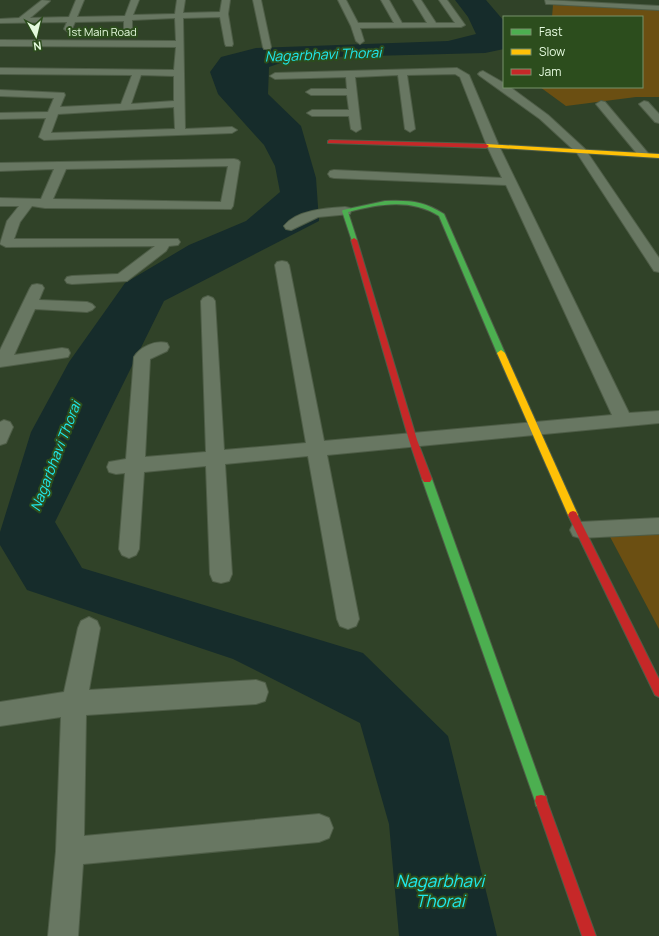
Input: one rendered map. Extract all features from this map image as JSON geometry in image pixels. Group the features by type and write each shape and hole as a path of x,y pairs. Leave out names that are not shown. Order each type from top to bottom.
{"street":[{"path":"67,33 80,0"},
{"path":"127,43 128,18 135,0"},
{"path":"180,132 179,16 181,0"},
{"path":"226,0 224,14 229,44"},
{"path":"257,0 267,47"},
{"path":"342,0 360,41"},
{"path":"385,0 400,26"},
{"path":"417,0 433,25"},
{"path":"354,26 461,25 443,0"},
{"path":"549,0 550,2 604,2 659,8"},
{"path":"22,20 46,1"},
{"path":"0,20 128,18 224,14"},
{"path":"1,32 11,21"},
{"name":"1st Main Road","path":"0,43 180,44"},
{"path":"10,71 18,62"},
{"path":"82,72 92,62"},
{"path":"0,71 179,73"},
{"path":"275,76 457,71 464,75 493,146 624,420"},
{"path":"125,107 138,72"},
{"path":"402,73 410,129"},
{"path":"350,74 356,130"},
{"path":"483,74 503,87"},
{"path":"504,88 544,117 581,151 659,268"},
{"path":"311,92 352,92"},
{"path":"0,93 60,95 52,113 43,142 180,132 232,130"},
{"path":"2,118 24,94"},
{"path":"2,118 125,107 179,104"},
{"path":"601,104 643,154"},
{"path":"644,104 659,120"},
{"path":"312,113 354,113"},
{"path":"330,142 493,146 659,156"},
{"path":"0,166 234,162 227,206 45,204 0,202"},
{"path":"45,204 62,165"},
{"path":"334,174 510,182"},
{"path":"28,203 14,221 6,243 169,242 122,278 72,280"},
{"path":"291,226 304,217 314,213 345,211 371,206 408,203 424,205 442,215 534,429 580,530 659,691"},
{"path":"345,211 413,440 589,936"},
{"path":"0,221 14,221"},
{"path":"282,265 348,619"},
{"path":"2,362 37,288"},
{"path":"208,301 221,574"},
{"path":"29,304 87,307"},
{"path":"129,549 142,357 148,352 161,347"},
{"path":"2,362 62,353"},
{"path":"116,467 659,417"},
{"path":"580,530 659,526"},
{"path":"63,936 70,851 74,703 89,628"},
{"path":"0,714 74,703 256,692"},
{"path":"70,851 319,828"}],"shaded area":[{"path":"553,5 659,10 659,97 636,97 566,106 541,88 643,88 643,16 552,16"},
{"path":"659,531 659,629 608,533"}],"water":[{"name":"Nagarbhavi Thorai","path":"455,0 486,0 503,20 503,49 485,53 295,58 269,67 268,94 301,126 316,178 319,221 164,301 55,522 82,568 363,653 448,736 497,936 399,936 389,824 360,723 233,659 27,590 0,545 0,532 31,432 69,362 125,283 189,245 246,221 280,192 275,166 264,145 218,94 210,72 221,57 256,48 448,41 476,34 468,17"}],"traffic: fast":[{"path":"354,240 345,211 396,202 426,206 442,215 501,353"},
{"path":"427,479 541,801"}],"traffic: slow":[{"path":"486,146 659,156"},
{"path":"501,353 573,515"}],"traffic: jam":[{"path":"330,142 486,146"},
{"path":"354,240 413,440 427,479"},
{"path":"573,515 659,691"},
{"path":"541,801 589,936"}]}
